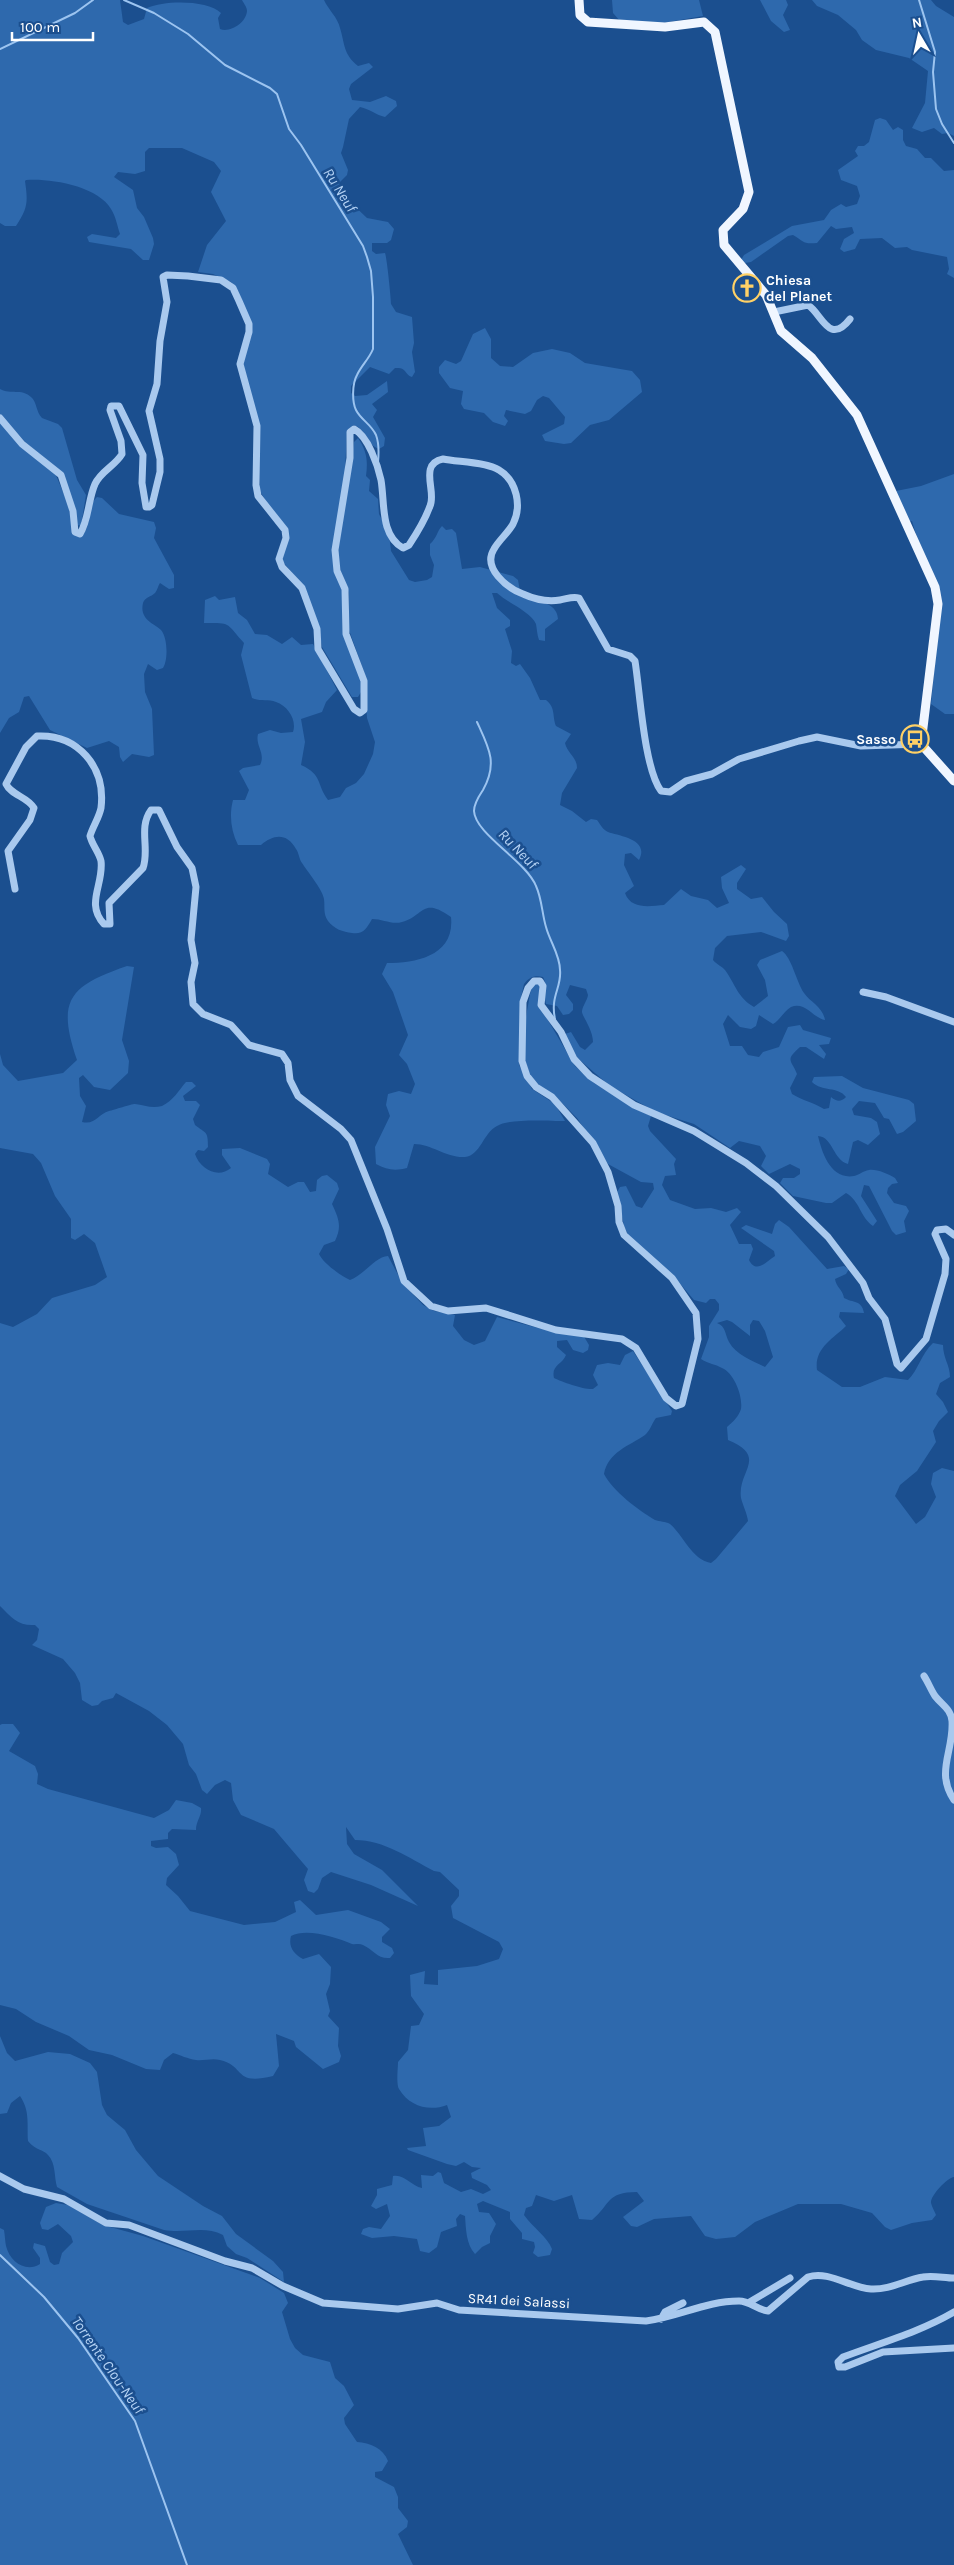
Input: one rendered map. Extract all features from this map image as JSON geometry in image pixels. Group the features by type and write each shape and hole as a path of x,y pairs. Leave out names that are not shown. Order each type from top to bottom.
{"main road":[{"path":"579,0 580,15 588,22 665,27 694,21 704,22 715,32 749,192 743,209 723,230 722,240 734,258 747,270 766,295 781,331 812,358 856,415 935,587 938,604 920,744 954,781"}],"street":[{"path":"0,418 22,444 61,476 73,511 75,532 80,534 84,527 89,501 100,476 122,454 121,441 110,410 112,406 119,406 143,455 142,483 146,507 149,508 152,505 160,472 158,442 149,411 156,384 160,340 167,302 163,277 167,275 188,276 220,280 233,288 249,324 249,332 241,354 240,364 257,426 256,485 258,496 285,530 286,538 279,559 282,567 302,588 317,629 318,649 354,709 360,713 364,710 364,681 346,634 345,588 337,571 335,550 350,458 349,437 350,432 354,429 360,433 368,447 380,476 382,509 385,522 396,541 403,548 410,545 432,504 429,476 436,460 443,458 488,466 498,469 508,478 514,486 516,503 512,526 492,554 493,567 496,574 515,591 534,598 560,600 579,598 608,649 630,656 635,661 650,756 654,774 661,791 670,792 686,781 712,774 754,754 818,737 861,746 920,744"},
{"path":"774,312 808,304 826,327 832,329 846,325 850,319"},
{"path":"15,889 8,851 30,820 34,808 30,802 8,788 6,784 26,747 37,736 48,735 64,739 76,745 91,758 98,780 101,807 90,836 100,859 100,875 95,899 98,918 104,924 110,924 109,903 143,868 146,861 145,822 151,810 160,810 177,847 192,868 196,887 191,940 195,963 191,982 194,1004 203,1014 231,1025 249,1044 282,1054 288,1063 290,1080 298,1096 331,1120 351,1140 387,1228 404,1281 431,1306 448,1311 486,1308 556,1330 622,1339 636,1348 670,1403 679,1406 684,1400 696,1346 696,1312 672,1278 624,1235 619,1222 618,1206 608,1172 593,1144 552,1097 536,1087 527,1076 522,1061 524,1002 528,988 534,982 540,981 543,986 542,1005 557,1026 574,1059 590,1076 634,1105 694,1131 746,1163 776,1186 828,1237 863,1283 869,1298 885,1319 897,1364 902,1368 926,1339 945,1274 946,1259 935,1234 937,1230 946,1229 954,1235"},
{"path":"863,992 886,997 954,1022"},
{"path":"924,1676 936,1697 946,1706 952,1721 945,1778 946,1788 954,1800"},
{"name":"SR41 dei Salassi","path":"0,2176 24,2189 64,2199 106,2223 129,2225 226,2261 252,2268 283,2286 323,2303 398,2309 437,2303 459,2310 627,2320 661,2319 721,2302 748,2302 756,2308 768,2311 808,2277 814,2275 848,2285 871,2289 892,2288 924,2276 954,2278"},
{"path":"748,2302 790,2278"},
{"path":"661,2319 665,2312 682,2304"},
{"path":"954,2312 930,2326 904,2333 843,2357 838,2362 838,2367 845,2367 883,2352 954,2348"}],"shaded area":[{"path":"0,0 120,0 123,22 128,25 144,19 147,8 155,5 175,3 197,4 215,9 221,13 218,18 220,29 228,30 241,23 246,15 246,7 242,0 324,0 339,24 345,49 353,62 358,66 369,63 373,67 351,84 349,89 352,100 370,102 386,96 396,101 397,106 385,117 360,107 349,119 341,153 348,170 347,175 339,183 346,198 367,218 388,222 394,229 391,240 387,243 372,243 372,251 376,254 385,253 391,304 396,312 412,317 414,343 412,352 415,372 412,377 402,369 395,368 389,374 370,367 351,386 351,393 355,396 367,395 387,381 388,392 372,404 377,410 373,417 385,438 384,446 379,449 375,447 361,430 354,425 347,430 345,473 333,549 342,588 343,632 361,681 361,692 358,697 352,697 322,647 318,623 302,584 282,561 281,556 288,539 260,491 259,426 243,371 243,358 252,335 238,291 231,282 213,274 198,272 207,245 226,221 211,192 221,171 214,162 182,148 149,148 145,152 145,171 135,174 118,172 114,177 133,190 137,208 144,217 153,238 154,244 149,260 143,260 131,249 89,242 87,237 92,234 116,238 120,234 113,212 105,201 96,194 73,185 48,180 26,180 26,205 20,220 16,226 5,226 0,223"},
{"path":"612,0 699,0 703,16 657,24 620,21 613,13"},
{"path":"760,0 786,0 788,5 783,15 790,30 784,32 771,21"},
{"path":"812,0 931,0 936,6 954,17 954,136 948,133 942,134 934,128 922,132 912,128 925,103 928,71 909,58 876,50 862,40 856,30 838,15 817,6"},
{"path":"880,118 886,120 893,130 898,127 903,130 903,140 906,146 917,149 925,158 931,158 944,171 954,170 954,278 947,274 949,269 947,257 912,250 907,247 895,248 882,238 860,239 855,249 844,252 840,249 844,239 854,233 852,227 836,229 831,226 817,243 806,243 793,235 788,236 751,262 745,263 741,260 744,255 792,226 824,220 831,210 841,204 846,207 857,204 860,196 857,186 841,180 838,170 858,156 855,151 858,146 864,146 869,142 875,120"},
{"path":"485,328 491,339 491,358 500,366 513,367 533,353 552,349 570,353 585,363 632,371 640,380 642,392 609,420 590,425 571,443 564,444 545,441 542,435 564,424 565,417 549,398 543,396 537,400 531,411 525,414 506,410 504,416 508,421 505,426 493,422 484,413 464,409 461,404 463,391 450,388 439,373 439,367 445,360 456,364 461,361 473,334"},
{"path":"0,389 27,394 33,399 42,418 58,424 62,428 77,480 86,495 81,526 77,525 63,473 26,443 0,414"},
{"path":"0,422 55,473 69,506 73,534 81,536 85,532 91,506 97,497 102,498 119,514 154,522 156,528 154,538 174,575 174,588 169,589 160,583 155,593 145,599 142,609 148,621 161,630 167,649 163,668 157,670 148,664 144,674 145,692 152,709 154,755 149,757 132,754 123,762 120,757 119,747 109,741 87,748 50,730 29,696 24,697 19,712 9,718 0,733"},
{"path":"358,438 366,456 366,476 370,480 369,491 378,499 379,514 389,534 391,551 409,580 415,582 432,577 434,565 430,555 430,544 442,526 446,530 452,529 456,533 462,569 480,567 513,576 518,580 521,597 550,605 557,613 558,619 545,629 545,641 539,640 536,624 529,616 497,593 492,593 497,608 510,620 510,626 505,629 512,651 511,663 516,666 520,664 530,678 540,700 546,700 549,703 553,709 556,726 571,734 565,743 577,764 577,768 562,793 560,805 572,811 586,822 591,819 597,820 606,831 626,837 637,843 640,847 639,860 631,853 625,854 624,865 634,886 625,893 628,898 636,905 664,905 681,889 691,896 708,900 717,908 729,903 722,888 721,877 741,865 746,869 737,883 737,889 751,899 762,897 787,924 789,936 786,941 761,932 727,936 715,948 713,960 725,970 740,995 754,1007 768,996 765,980 757,965 760,960 782,951 789,959 804,993 819,1008 825,1020 801,1006 796,1006 791,1007 773,1024 759,1015 756,1026 751,1029 740,1027 728,1015 723,1024 730,1046 742,1046 748,1055 759,1057 763,1052 779,1047 788,1027 800,1025 803,1030 831,1038 829,1044 819,1045 826,1054 824,1059 806,1047 800,1047 792,1055 791,1060 797,1074 790,1088 792,1094 824,1109 829,1108 831,1097 839,1101 846,1097 839,1091 816,1085 812,1082 814,1077 842,1076 863,1088 909,1100 914,1104 916,1121 903,1132 897,1134 889,1119 884,1118 875,1103 859,1101 852,1109 854,1115 871,1118 877,1122 880,1134 868,1145 858,1140 853,1142 848,1164 839,1158 827,1140 818,1136 825,1157 839,1174 854,1176 872,1170 895,1178 898,1183 892,1184 888,1188 887,1193 894,1203 906,1206 909,1211 904,1221 906,1232 896,1235 892,1231 869,1186 864,1185 861,1196 877,1221 873,1226 865,1218 851,1196 846,1193 832,1203 793,1196 780,1183 783,1178 794,1178 800,1174 800,1169 790,1164 769,1174 761,1166 766,1156 760,1146 739,1141 730,1148 694,1124 656,1112 610,1086 574,1055 565,1034 571,1032 580,1047 585,1050 593,1042 591,1032 582,1013 588,995 586,989 570,985 566,995 573,1004 573,1010 569,1014 563,1015 557,1006 546,1004 544,980 540,976 530,978 524,984 520,1002 519,1065 532,1089 555,1104 565,1121 530,1120 503,1123 492,1129 475,1152 465,1157 458,1157 427,1146 414,1144 407,1168 391,1169 376,1164 375,1147 390,1116 386,1105 388,1094 399,1091 411,1094 415,1084 407,1064 399,1055 408,1035 393,992 382,974 387,963 399,963 421,958 432,954 440,948 447,940 451,930 451,917 434,908 429,908 402,922 395,923 372,919 362,932 349,933 342,931 333,926 326,918 323,895 289,840 275,837 261,845 238,845 231,823 233,800 245,800 249,790 239,771 243,768 260,765 262,757 257,738 258,734 270,730 281,733 293,732 294,723 288,710 280,704 252,698 241,655 244,643 234,631 224,624 204,623 205,600 215,596 219,600 235,597 238,613 247,620 255,634 267,635 282,644 292,637 301,645 313,644 337,690 326,702 322,712 301,719 305,742 301,765 313,772 328,800 340,797 346,788 356,783 364,774 373,754 375,742 367,718 364,672 349,630 349,593 339,568 338,551 354,442"},
{"path":"954,474 954,714 945,714 931,704 941,600 921,551 912,521 908,522 896,491 921,486"},
{"path":"127,966 134,967 122,1040 129,1061 128,1073 110,1090 94,1087 83,1075 79,1078 80,1096 86,1106 82,1122 94,1121 105,1112 133,1104 151,1107 162,1106 173,1098 186,1082 192,1082 196,1086 183,1096 185,1101 196,1101 200,1105 193,1119 195,1125 207,1135 208,1147 204,1151 198,1150 195,1154 205,1168 221,1173 226,1171 231,1168 222,1155 222,1149 240,1148 267,1159 270,1164 268,1174 288,1187 298,1182 304,1182 310,1192 316,1191 317,1180 327,1175 337,1183 339,1189 332,1204 338,1218 338,1231 335,1241 324,1245 319,1254 328,1265 342,1276 350,1280 355,1278 379,1259 388,1256 403,1284 423,1305 434,1311 455,1315 453,1326 464,1340 474,1345 485,1341 497,1317 538,1328 583,1335 589,1345 588,1350 583,1353 573,1350 567,1340 557,1341 557,1347 566,1355 555,1368 553,1374 554,1378 579,1387 593,1389 598,1385 593,1375 597,1365 608,1363 620,1365 625,1355 633,1351 672,1411 671,1415 656,1418 645,1435 615,1455 606,1466 604,1474 613,1487 634,1506 655,1520 670,1524 693,1552 704,1561 711,1563 716,1559 748,1521 741,1498 741,1488 749,1459 747,1452 728,1440 727,1427 739,1414 741,1398 737,1385 726,1371 701,1359 709,1337 709,1326 719,1310 719,1304 715,1299 710,1299 706,1303 694,1300 671,1273 629,1237 624,1226 617,1192 620,1187 626,1186 636,1206 642,1208 654,1189 653,1183 641,1182 608,1164 577,1118 530,1075 525,1060 525,1022 531,989 535,984 539,984 539,1005 575,1066 594,1083 651,1116 648,1126 650,1131 676,1159 674,1164 676,1175 665,1176 662,1185 670,1200 695,1209 711,1208 726,1212 737,1208 741,1212 730,1225 739,1244 751,1244 753,1249 749,1260 755,1266 761,1266 775,1256 774,1251 741,1228 746,1225 772,1234 775,1224 779,1220 789,1227 827,1269 844,1266 849,1269 846,1274 835,1279 836,1282 844,1298 859,1304 864,1313 840,1312 839,1317 846,1326 821,1350 818,1356 817,1370 842,1387 860,1387 885,1377 908,1380 933,1343 943,1345 950,1377 940,1383 936,1394 948,1412 933,1431 936,1442 917,1471 900,1485 895,1496 916,1524 925,1517 936,1497 931,1484 933,1473 942,1468 954,1471 954,2177 943,2184 933,2196 931,2203 936,2215 932,2220 912,2223 891,2230 885,2227 872,2213 841,2204 798,2204 755,2222 735,2237 716,2239 705,2236 691,2216 654,2219 637,2227 631,2226 623,2217 644,2201 637,2192 620,2194 614,2197 592,2220 579,2219 572,2195 554,2201 536,2195 532,2206 526,2208 524,2215 547,2240 552,2249 550,2255 538,2257 533,2253 534,2242 522,2239 522,2233 510,2219 510,2212 483,2201 477,2204 479,2212 489,2213 496,2224 490,2236 490,2243 482,2247 475,2254 468,2241 465,2216 460,2214 456,2219 457,2226 441,2232 437,2247 429,2253 420,2251 417,2239 394,2236 372,2238 361,2234 363,2229 369,2227 381,2229 390,2216 387,2204 376,2209 371,2206 377,2195 377,2189 392,2185 393,2176 405,2178 422,2188 421,2175 433,2176 438,2172 441,2173 444,2183 461,2192 471,2189 483,2194 491,2190 487,2185 472,2178 471,2173 481,2168 472,2167 464,2162 456,2166 447,2164 408,2150 407,2148 426,2146 423,2128 439,2126 451,2117 447,2105 433,2108 420,2106 408,2100 399,2089 397,2076 398,2062 408,2050 411,2026 419,2025 424,2014 411,1996 410,1975 425,1971 424,1984 438,1985 438,1970 477,1966 499,1959 503,1949 499,1942 453,1918 451,1906 459,1896 459,1890 440,1872 434,1871 386,1846 355,1840 346,1827 347,1844 354,1854 382,1870 418,1906 371,1885 331,1872 322,1878 318,1889 314,1893 308,1891 304,1880 308,1869 274,1829 241,1815 233,1800 231,1783 225,1780 215,1785 207,1794 202,1790 196,1774 189,1765 183,1744 167,1725 149,1711 116,1693 113,1698 102,1701 98,1705 92,1706 82,1700 80,1683 75,1673 63,1659 32,1645 37,1640 39,1629 35,1625 20,1623 0,1606 0,1323 13,1327 37,1314 52,1298 95,1285 107,1277 95,1243 84,1234 75,1240 71,1238 71,1219 55,1196 41,1163 33,1154 0,1148 0,1054 3,1065 18,1081 63,1073 77,1060 68,1022 69,1009 73,998 81,988 108,973","holes":["727,1320 750,1336 750,1325 753,1320 759,1321 765,1331 773,1357 765,1367 736,1351 729,1342 724,1328 717,1323"]},
{"path":"13,1724 20,1733 9,1751 35,1766 38,1774 37,1784 48,1789 154,1818 169,1810 176,1800 192,1803 201,1808 196,1830 172,1829 168,1833 168,1839 151,1841 151,1846 156,1848 168,1847 176,1854 179,1865 167,1878 166,1885 190,1911 244,1925 275,1922 296,1912 294,1902 300,1900 316,1915 348,1910 381,1922 390,1929 382,1937 382,1942 392,1948 394,1953 390,1958 379,1956 362,1944 352,1944 321,1934 305,1933 291,1936 291,1947 297,1955 303,1959 319,1954 331,1967 330,1984 326,1994 330,2011 328,2016 339,2028 338,2046 341,2056 339,2062 323,2069 296,2047 294,2041 276,2034 279,2066 273,2076 252,2079 241,2074 234,2066 220,2060 196,2060 173,2053 164,2060 160,2070 146,2069 112,2055 89,2050 69,2036 36,2022 16,2009 0,2005 0,1725"},
{"path":"0,2036 7,2053 15,2061 48,2052 70,2054 90,2063 97,2072 102,2105 107,2115 125,2130 136,2150 158,2176 203,2206 222,2216 236,2234 273,2261 283,2272 284,2282 247,2258 236,2254 227,2246 223,2235 216,2232 164,2230 87,2204 57,2187 51,2158 28,2141 27,2112 20,2096 11,2103 7,2113 0,2114"},
{"path":"56,2203 68,2205 103,2225 143,2236 260,2278 284,2293 288,2303 282,2312 290,2339 295,2348 303,2355 330,2362 335,2378 344,2386 354,2405 344,2418 345,2424 357,2442 376,2447 386,2456 388,2461 382,2471 375,2472 375,2477 394,2487 398,2497 398,2508 408,2521 407,2527 398,2534 413,2565 0,2565 0,2228 4,2230 8,2252 19,2264 29,2267 40,2264 40,2258 33,2248 34,2243 45,2246 50,2262 54,2265 59,2264 62,2253 73,2242 71,2236 58,2224 48,2230 42,2229 40,2223 46,2207"}],"waterway":[{"path":"0,49 75,13 93,0"},
{"name":"Ru Neuf","path":"124,0 154,13 188,34 225,65 270,88 277,94 289,129 301,145 363,246 371,271 373,349 355,379 353,398 358,413 376,435 378,441 378,462"},
{"path":"919,0 935,52 933,72 936,109 942,124 954,143"},
{"name":"Ru Neuf","path":"477,722 488,748 491,763 488,780 478,797 474,811 483,829 531,877 538,891 546,927 560,964 560,976 554,1004 555,1019"},
{"name":"Torrente Clou-Neuf","path":"0,2255 44,2297 78,2338 135,2421 187,2565"}],"place":[{"name":"Chiesa del Planet","path":"747,288"},
{"name":"Sasso","path":"915,739"}]}
